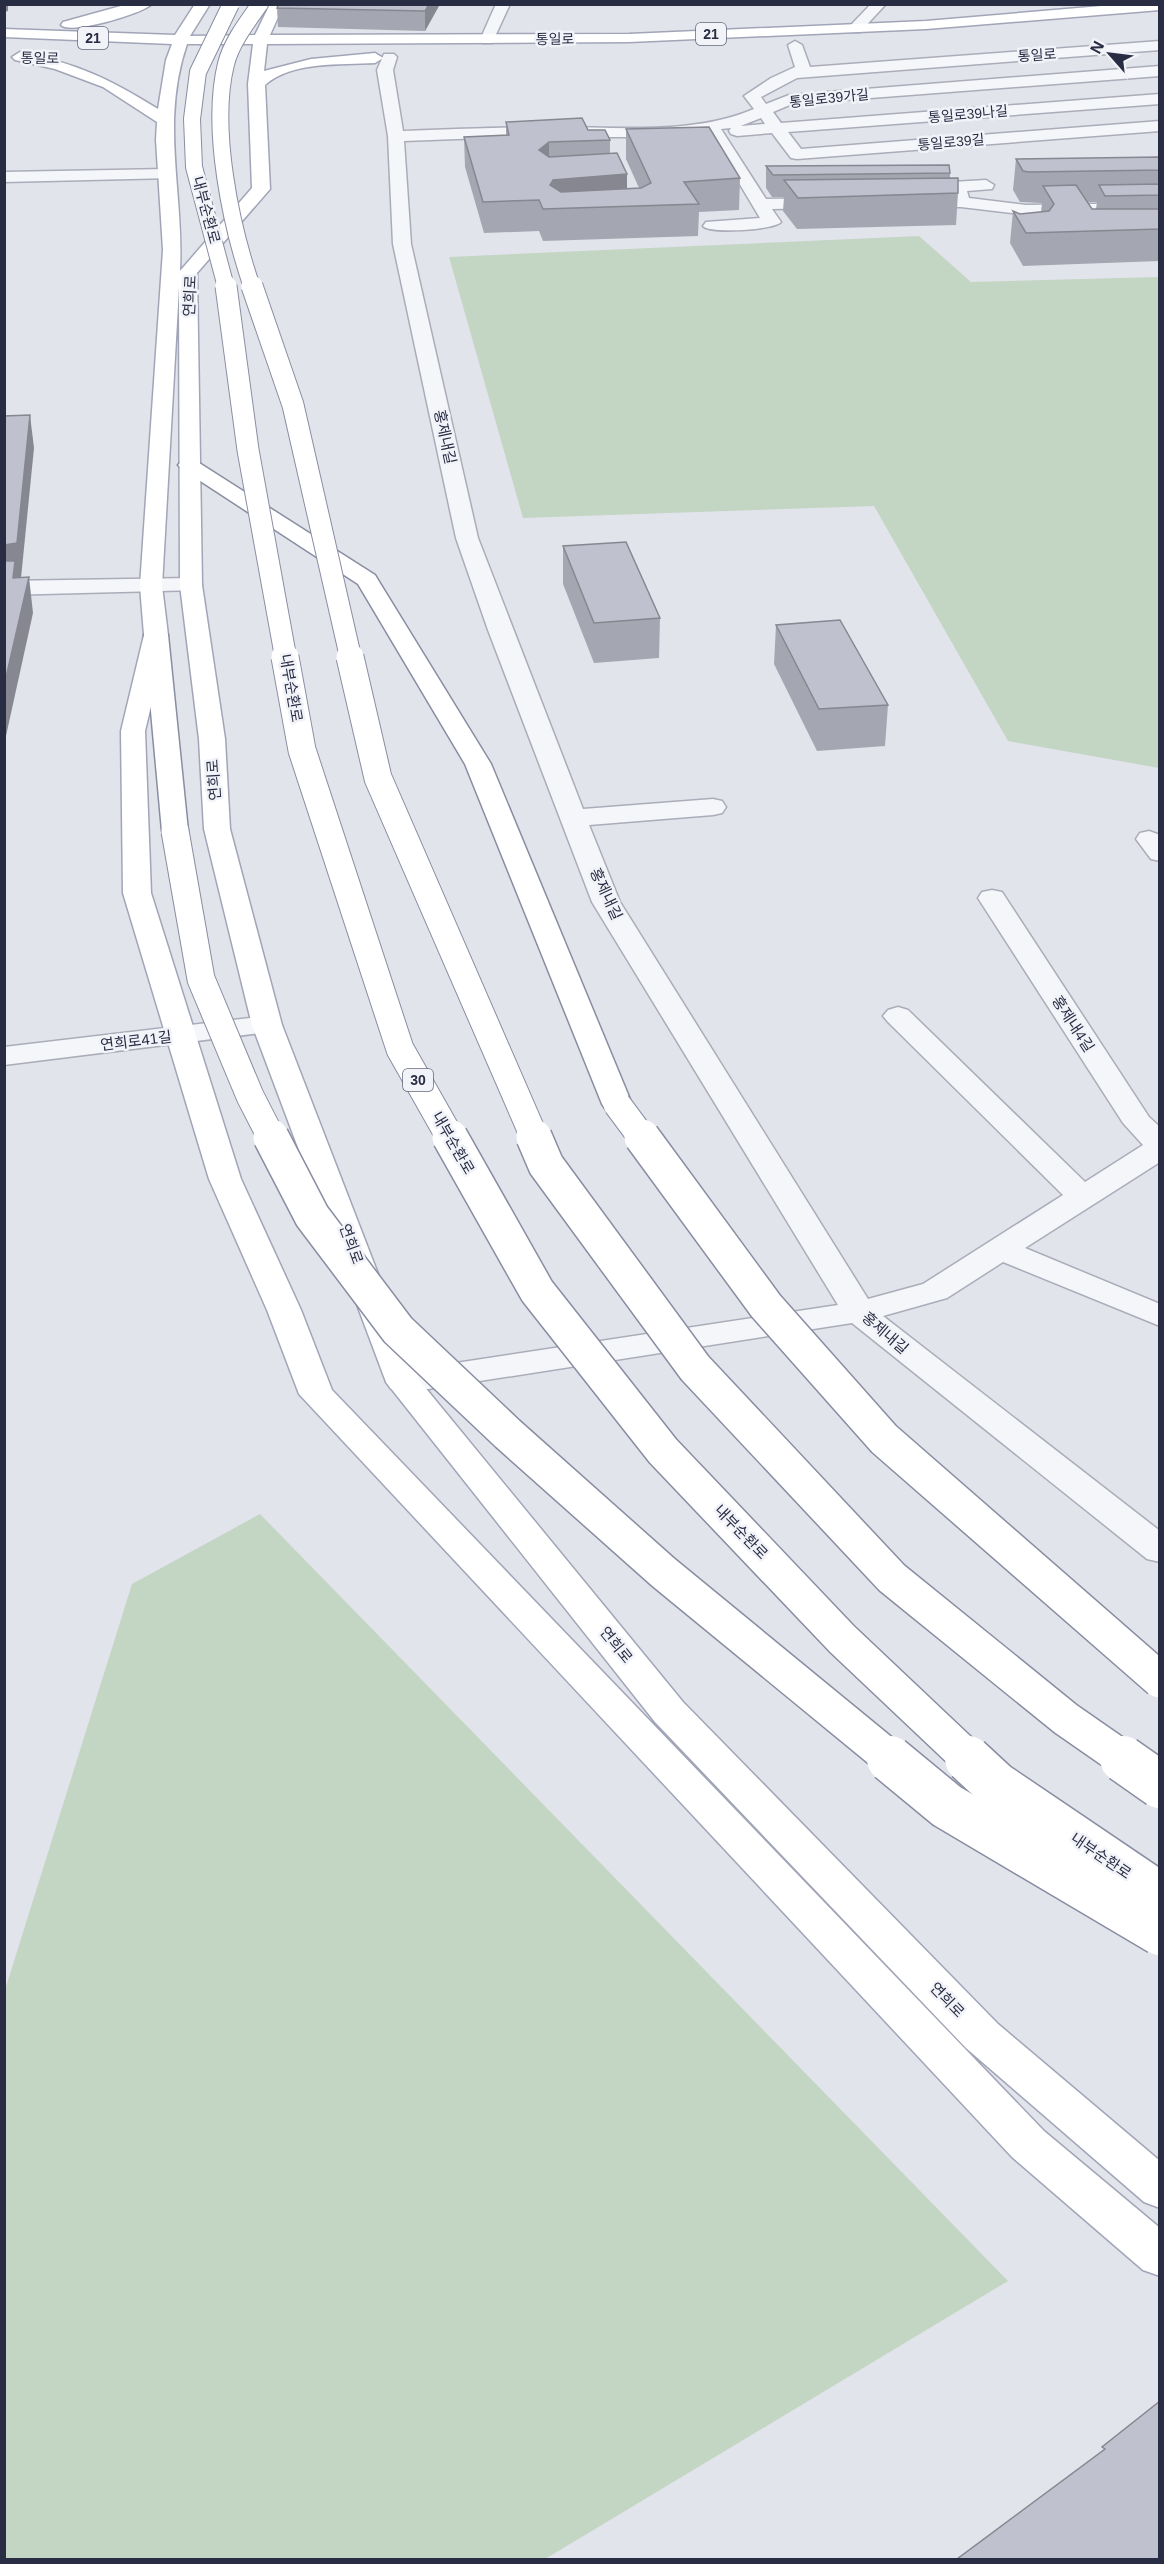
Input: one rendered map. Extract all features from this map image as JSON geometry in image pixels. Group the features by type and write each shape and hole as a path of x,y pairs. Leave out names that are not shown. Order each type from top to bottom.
{"main road":[{"path":"4,32 87,22 145,4"},
{"path":"203,4 185,28 182,40 168,60 165,120 172,250 151,586 175,831 201,979 250,1096 312,1216 398,1330 508,1434 663,1572 947,1806 1160,1932"},
{"name":"내부순환로","path":"231,4 198,72 192,119 194,167 225,280 248,450 302,750 400,1049 537,1292 663,1451 842,1639 996,1785 1160,1896"},
{"name":"내부순환로","path":"260,4 246,24 226,63 221,111 223,165 247,272 293,405 378,778 546,1165 695,1368 892,1578 1066,1719 1160,1785"},
{"name":"연희로","path":"277,4 261,39 258,58 256,84 261,189 188,272 191,585 212,739 217,829 267,1025 403,1382 669,1712 982,2036 1160,2189"},
{"name":"통일로","path":"485,47 629,38 855,29 1101,7 1160,6"},
{"name":"통일로","path":"4,32 182,40 261,39 485,47 795,45 1029,32"},
{"path":"12,57 59,65 108,84 165,120"},
{"name":"통일로","path":"12,57 86,59"},
{"path":"168,60 394,57"},
{"path":"256,84 266,76 295,67 394,57"},
{"path":"189,465 367,580 478,764 617,1104 766,1306 884,1439 1160,1680"},
{"path":"156,635 133,731 137,893 225,1179 284,1310 316,1394 1028,2144 1160,2256"}],"street":[{"path":"485,47 503,4"},
{"path":"855,29 879,4"},
{"path":"1110,32 1160,69"},
{"path":"795,45 803,69 797,73"},
{"name":"통일로","path":"765,110 752,96 776,81 797,73 1160,45"},
{"name":"홍제내길","path":"394,57 385,70 396,136 402,244 467,538 606,902 859,1312 901,1348 1160,1550"},
{"name":"통일로39가길","path":"396,136 513,132 665,132 738,126 765,110 789,100 1160,69"},
{"name":"통일로39나길","path":"738,126 776,128 1160,99"},
{"name":"통일로39길","path":"765,110 766,116 797,154 1160,126"},
{"path":"456,148 609,145 715,132 738,126"},
{"path":"712,226 772,222 715,132"},
{"path":"4,177 167,174"},
{"path":"961,202 958,186 986,185"},
{"path":"890,202 961,202 1026,210 1160,208"},
{"path":"760,204 843,203"},
{"path":"1080,209 1090,226"},
{"path":"1017,239 1040,237 1026,210"},
{"path":"4,588 191,585"},
{"path":"573,818 713,807"},
{"name":"홍제내4길","path":"403,1382 859,1312 935,1291 1160,1146 1138,1123 992,898"},
{"path":"898,1016 1083,1197"},
{"name":"연희로41길","path":"4,1056 267,1025"},
{"path":"1000,1250 1160,1316"}],"green space":[{"path":"919,236 971,282 1159,277 1159,768 1008,741 874,506 523,518 449,257"},
{"path":"260,1514 1008,2281 545,2559 5,2559 5,1990 132,1584"}],"pier":[{"path":"278,301 281,303 374,693 482,1056 703,1344 960,1601 1160,1747 1160,1917 964,1790 895,1731 901,1726 791,1631 583,1368 422,1064 352,814 284,549 217,306 218,302"}],"building":[{"path":"279,4 429,4 425,11 277,8"},
{"path":"582,118 588,130 605,130 610,140 549,142 539,150 549,157 617,153 627,174 553,180 550,185 561,192 641,188 651,183 626,129 709,127 740,178 684,182 699,204 543,209 539,200 483,202 464,137 509,135 506,122"},
{"path":"1160,157 1160,170 1029,172 1023,171 1016,159"},
{"path":"949,165 950,173 773,175 766,166"},
{"path":"958,178 958,193 798,198 784,180"},
{"path":"1160,184 1160,195 1105,196 1099,185"},
{"path":"1076,185 1092,209 1160,209 1160,229 1026,233 1013,211 1020,214 1049,211 1054,204 1043,186"},
{"path":"30,415 17,543 4,545 4,416"},
{"path":"626,542 660,618 594,623 563,546"},
{"path":"4,561 15,561 13,578 29,577 4,686"},
{"path":"840,620 888,705 819,709 776,625"},
{"path":"1160,2401 1160,2559 957,2559 1105,2449 1102,2447"}]}
